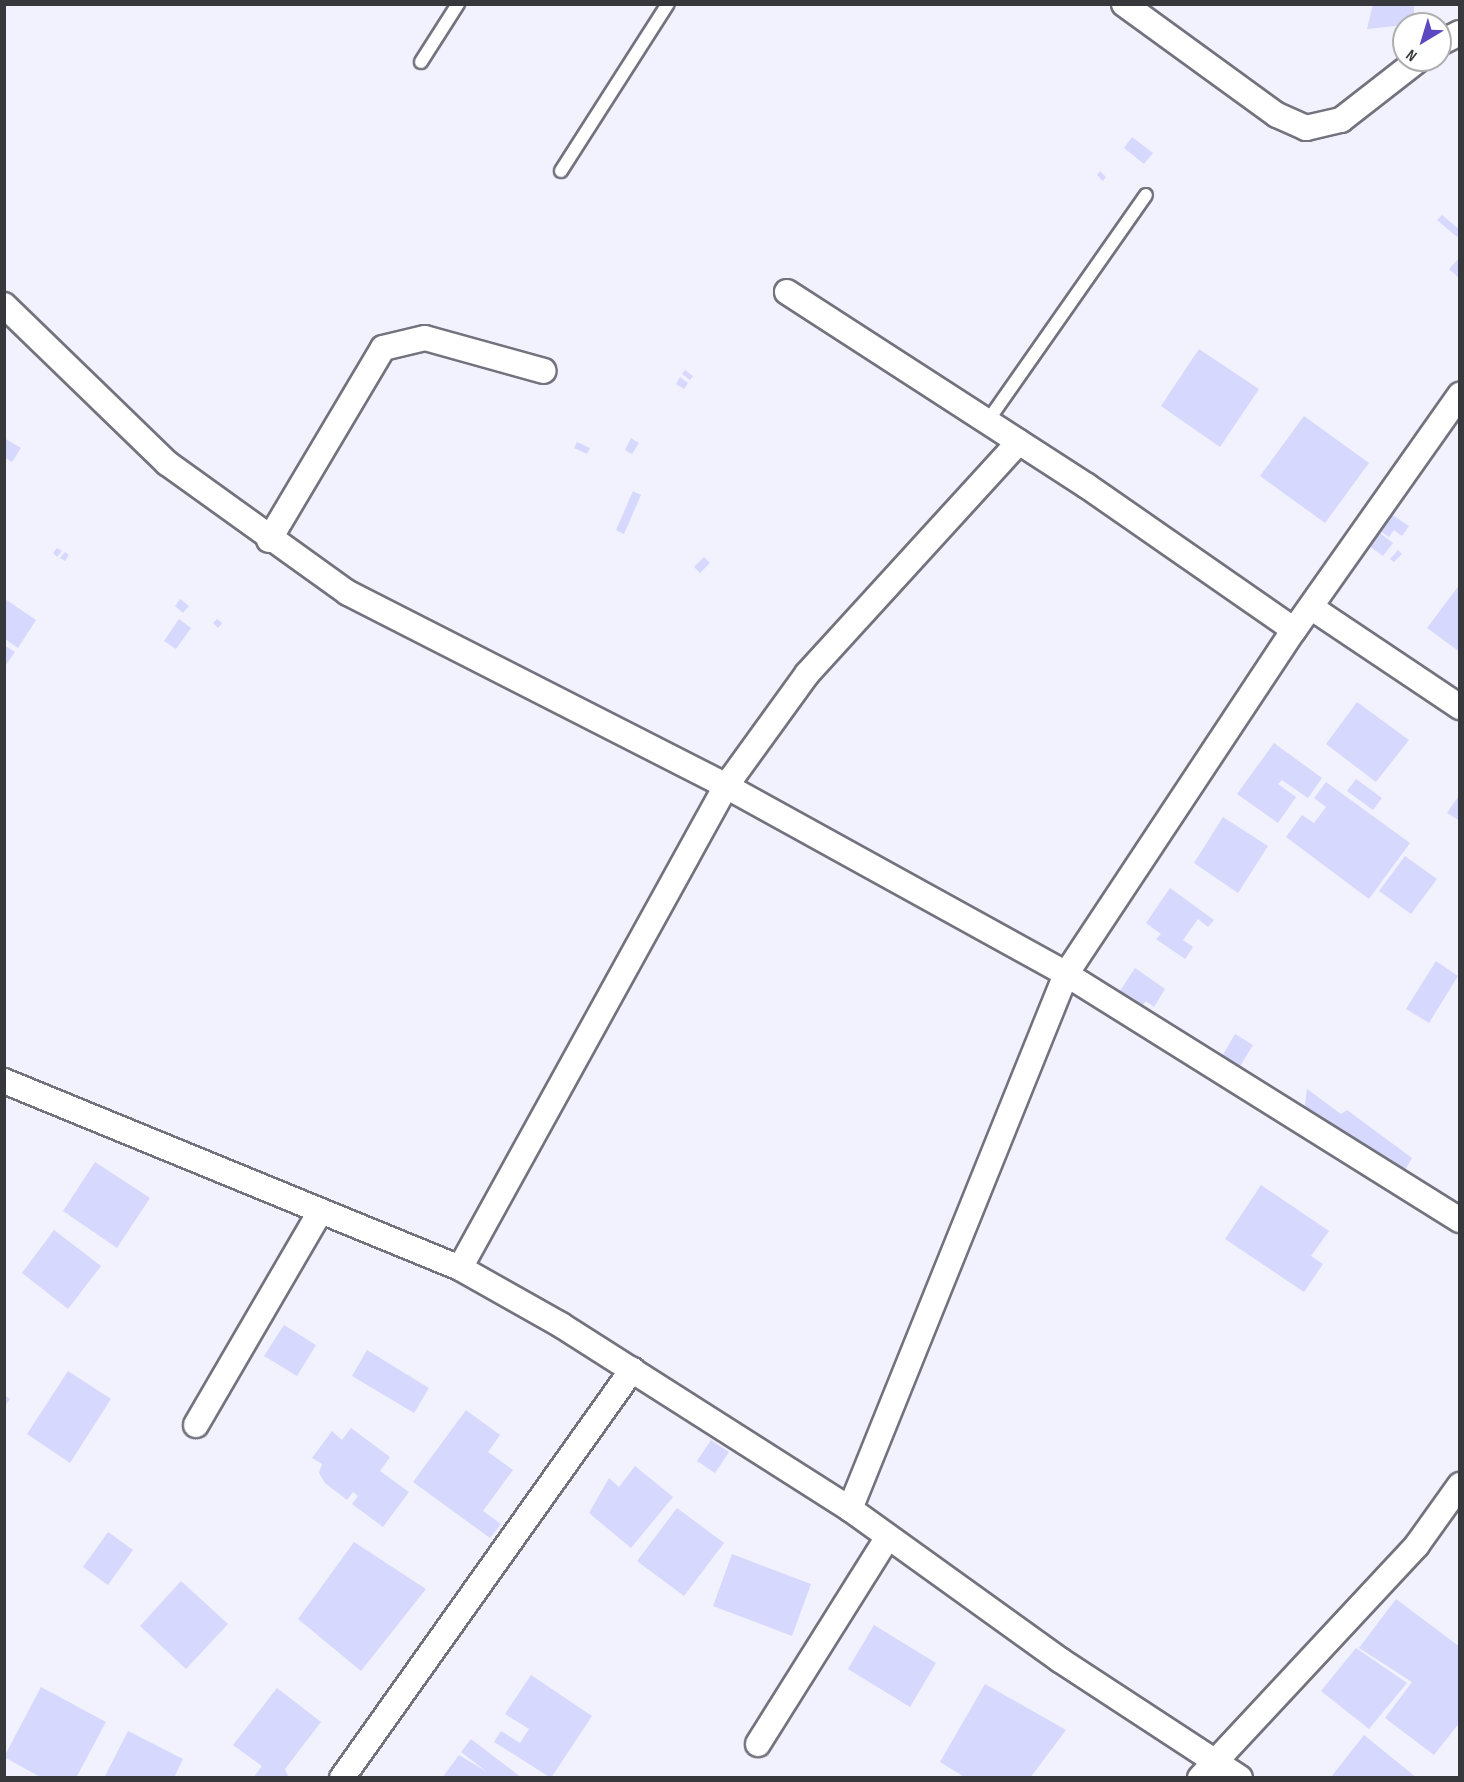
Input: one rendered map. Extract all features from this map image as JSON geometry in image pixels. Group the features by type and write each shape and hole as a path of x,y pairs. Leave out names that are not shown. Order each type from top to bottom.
{"street":[{"path":"1124,4 1268,110 1306,128 1341,120 1403,72"},
{"path":"787,292 1019,442 1294,630"},
{"path":"4,304 166,463 269,540 348,593 498,674 726,786 1066,974 1460,1220"},
{"path":"269,540 383,348 425,338 544,372"},
{"path":"850,1509 1066,974 1294,630 1312,608 1460,395"},
{"path":"460,1268 726,786 807,674 1019,442"},
{"path":"1312,608 1460,707"},
{"path":"6,1085 460,1268 632,1371 850,1509 1208,1768 1240,1778"},
{"path":"196,1425 320,1212"},
{"path":"342,1778 632,1371"},
{"path":"1208,1768 1417,1545 1460,1485"},
{"path":"758,1744 888,1537"}],"lane":[{"path":"421,62 458,4"},
{"path":"561,171 668,4"},
{"path":"987,422 1146,195"}],"building":[{"path":"1373,4 1414,4 1414,12 1392,12 1392,26 1367,29"},
{"path":"1132,137 1153,153 1144,164 1124,148"},
{"path":"1100,171 1106,177 1103,181 1097,175"},
{"path":"1442,215 1460,230 1457,237 1437,220"},
{"path":"1460,257 1460,279 1449,269"},
{"path":"1199,349 1259,389 1220,447 1161,406"},
{"path":"685,370 693,376 690,380 682,374"},
{"path":"680,377 688,383 684,389 676,384"},
{"path":"1304,416 1369,463 1325,523 1260,476"},
{"path":"4,438 21,448 12,462 4,457"},
{"path":"631,438 639,443 632,454 625,450"},
{"path":"577,442 590,448 587,454 574,448"},
{"path":"633,491 641,495 624,534 616,530"},
{"path":"1385,510 1409,526 1402,536 1394,530 1389,537 1374,527"},
{"path":"1372,527 1393,543 1383,556 1362,541"},
{"path":"57,548 62,551 57,557 53,553"},
{"path":"1398,550 1402,554 1394,562 1390,559"},
{"path":"65,552 69,555 65,561 60,558"},
{"path":"704,557 710,563 700,573 694,567"},
{"path":"1460,584 1460,652 1427,628"},
{"path":"5,599 36,620 18,648 5,639"},
{"path":"180,599 189,606 183,613 175,606"},
{"path":"179,619 191,628 176,649 164,641"},
{"path":"217,619 222,623 218,628 213,623"},
{"path":"4,645 15,652 4,668"},
{"path":"1357,702 1409,740 1376,782 1326,744"},
{"path":"1274,743 1322,778 1308,798 1282,780 1278,784 1296,797 1278,823 1237,794"},
{"path":"1356,779 1382,798 1373,810 1347,791"},
{"path":"1326,782 1410,843 1369,899 1286,837 1302,815 1314,823 1326,807 1314,798"},
{"path":"1460,794 1460,821 1447,813"},
{"path":"1223,817 1268,846 1238,893 1194,863"},
{"path":"1405,856 1437,879 1411,914 1379,891"},
{"path":"1170,888 1214,920 1208,927 1198,919 1183,940 1193,947 1185,959 1156,939 1161,934 1146,923"},
{"path":"1436,961 1458,976 1429,1023 1406,1009"},
{"path":"1135,968 1165,989 1154,1007 1146,1001 1140,1009 1118,994"},
{"path":"1235,1034 1253,1045 1239,1068 1221,1058"},
{"path":"1307,1089 1341,1114 1347,1110 1412,1158 1402,1175 1304,1113"},
{"path":"95,1162 150,1198 117,1248 63,1211"},
{"path":"1261,1185 1329,1231 1311,1256 1323,1264 1304,1292 1225,1239"},
{"path":"54,1230 101,1266 68,1309 22,1273"},
{"path":"284,1325 316,1345 297,1376 264,1356"},
{"path":"367,1350 429,1388 414,1413 352,1376"},
{"path":"68,1371 111,1399 70,1463 27,1434"},
{"path":"4,1395 10,1399 4,1407"},
{"path":"466,1410 500,1435 488,1452 513,1470 483,1511 501,1524 490,1538 413,1482"},
{"path":"351,1428 390,1457 380,1471 409,1492 383,1527 352,1504 358,1496 353,1492 347,1500 325,1483 319,1473 322,1464 312,1458 332,1431 342,1440"},
{"path":"711,1440 729,1452 715,1473 697,1461"},
{"path":"635,1466 673,1497 631,1548 589,1513 609,1478 619,1487"},
{"path":"677,1508 724,1543 684,1596 637,1561"},
{"path":"108,1532 133,1550 108,1585 83,1567"},
{"path":"354,1542 426,1589 361,1671 298,1619"},
{"path":"732,1554 811,1584 792,1636 713,1606"},
{"path":"181,1581 228,1624 186,1669 140,1626"},
{"path":"1396,1599 1460,1647 1460,1722 1434,1755 1385,1718 1412,1682 1359,1648"},
{"path":"874,1625 936,1663 910,1707 848,1669"},
{"path":"1356,1648 1407,1683 1369,1729 1321,1691"},
{"path":"531,1675 592,1716 551,1778 494,1742 501,1731 520,1743 529,1729 505,1714"},
{"path":"985,1684 1066,1730 1030,1778 966,1778 940,1762"},
{"path":"41,1687 106,1722 76,1778 42,1778 4,1757"},
{"path":"277,1688 321,1722 285,1769 289,1778 253,1778 262,1766 233,1745"},
{"path":"128,1731 183,1759 174,1778 104,1778"},
{"path":"1364,1735 1417,1778 1331,1777"},
{"path":"471,1739 522,1778 442,1778 459,1755 487,1772 461,1752"}]}
